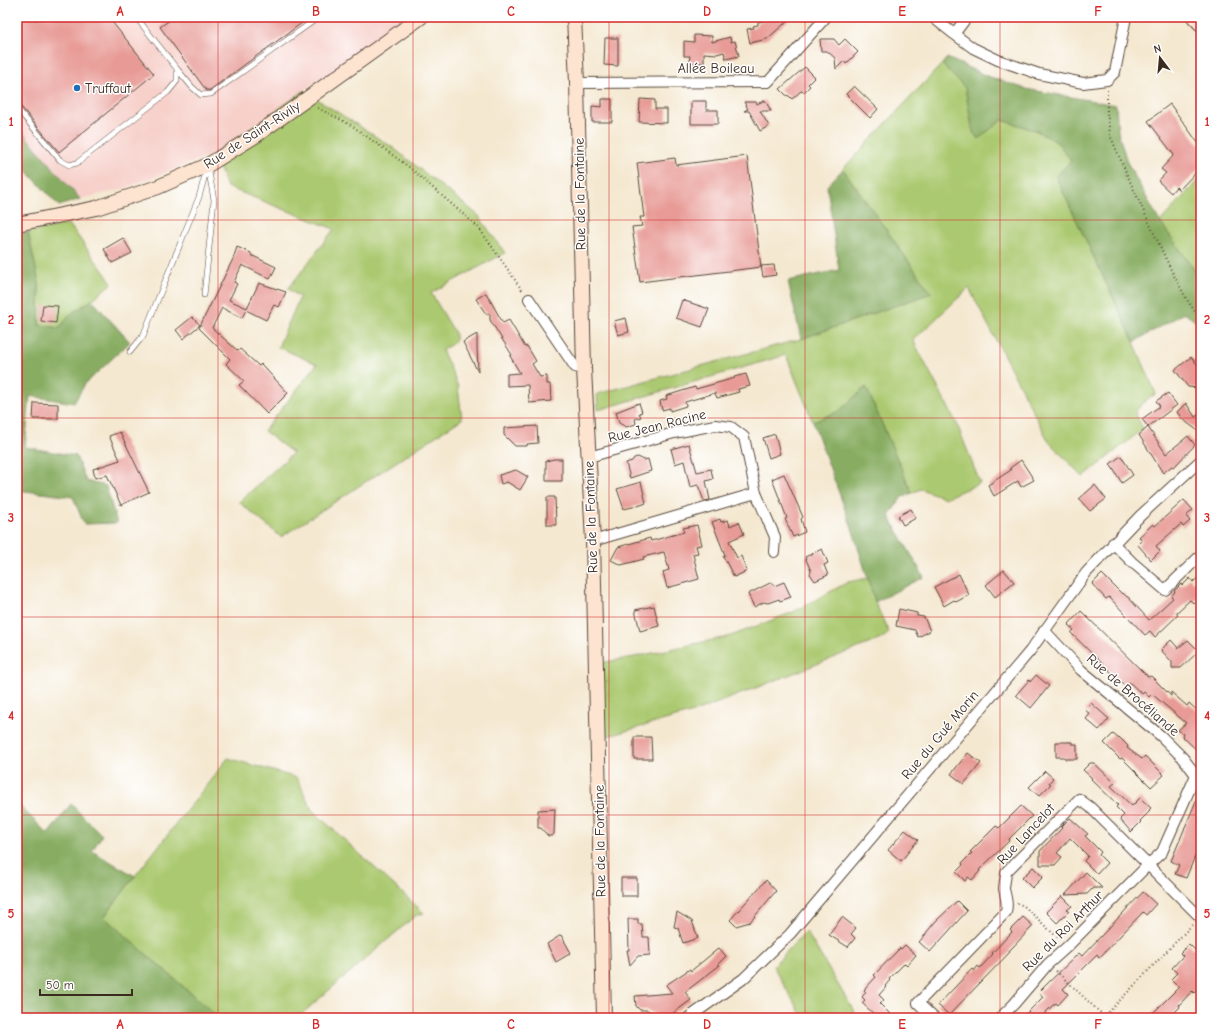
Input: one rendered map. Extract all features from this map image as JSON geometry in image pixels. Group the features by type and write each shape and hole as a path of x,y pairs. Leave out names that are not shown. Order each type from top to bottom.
{"street":[{"name":"Rue de Saint-Rivily","path":"17,224 96,208 158,187 208,165 255,136 421,17"},
{"name":"Rue de la Fontaine","path":"574,17 584,369 593,541 604,1018"},
{"name":"Allée Boileau","path":"577,83 768,82 826,17"},
{"path":"954,34 967,17"},
{"path":"935,18 973,48 998,60 1040,74 1083,84 1107,80 1115,72 1126,17"},
{"path":"529,299 575,367 584,369"},
{"name":"Rue Jean Racine","path":"589,458 674,433 715,425 732,427 744,438 756,493 775,537 774,552"},
{"name":"Rue du Gué Morin","path":"688,1018 743,979 790,934 1030,650 1086,573 1113,543 1201,460"},
{"path":"593,541 756,493"},
{"path":"1113,543 1132,562 1165,590 1201,555"},
{"name":"Rue de Brocéliande","path":"1044,630 1081,670 1161,736 1183,758 1196,775 1162,852 1148,865"},
{"name":"Rue Lancelot","path":"934,1018 918,1003 1006,912 1008,907 1004,887 1006,872 1079,798 1090,807 1148,865"},
{"path":"1148,865 1200,917"},
{"name":"Rue du Roi Arthur","path":"1000,1018 1048,964 1068,946 1148,865"}],"lane":[{"path":"136,17 192,87 202,95 211,94 319,17"},
{"path":"17,108 60,160 68,165 77,163 168,92 177,81 177,69"},
{"path":"204,295 214,200 208,165"},
{"path":"130,352 143,336 199,197 208,165"}],"path":[{"path":"1107,80 1106,111 1110,135 1171,270 1186,298 1201,321"},
{"path":"303,101 351,126 409,167 479,228 529,299"},
{"path":"1007,898 1024,906 1068,946"},
{"path":"1048,964 1105,1018 1200,917"}],"shaded area":[{"path":"17,17 408,17 214,154 120,190 80,199 17,126"}],"green space":[{"path":"947,58 987,76 1026,89 1116,105 1118,132 1127,162 1160,222 1201,279 1201,329 1194,320 1184,313 1134,342 1056,177 1071,160 1057,142 1035,130 1002,120 978,139 973,132 965,88 942,64"},
{"path":"942,64 965,88 973,132 978,139 1002,120 1035,130 1057,142 1072,160 1056,177 1134,342 1156,394 1146,400 1135,412 1143,429 1083,477 1049,442 969,288 913,340 957,424 980,483 945,498 921,489 912,493 866,387 839,411 813,422 786,355 598,410 597,394 801,339 931,293 843,169"},
{"path":"304,91 392,147 478,215 505,253 431,293 455,333 455,342 442,350 458,387 462,419 281,537 239,502 293,453 264,431 317,364 278,347 300,297 288,289 334,229 227,187 214,154"},
{"path":"17,126 80,199 59,206 17,160"},
{"path":"843,169 931,293 801,339 788,281 839,270 827,186"},
{"path":"1201,177 1201,279 1160,222"},
{"path":"69,224 112,283 92,300 69,315 60,328 39,325 39,283 28,232"},
{"path":"28,232 39,283 39,325 60,328 69,315 92,300 130,342 85,384 74,403 30,396 25,447 76,456 86,481 106,486 117,523 84,524 73,497 17,490 17,284 21,280 17,254 17,234"},
{"path":"866,387 912,493 902,497 889,516 924,577 875,602 853,531 813,422 839,411"},
{"path":"868,578 875,602 889,633 881,639 697,711 608,736 602,731 600,663 731,636 793,612 848,582"},
{"path":"228,758 297,778 312,810 424,913 415,916 297,1018 219,1018 104,917"},
{"path":"17,803 48,834 71,804 102,835 92,851 135,876 104,917 219,1018 17,1018"},
{"path":"806,931 858,1018 803,1018 773,966"}],"building":[{"name":"Truffaut","path":"17,17 108,17 154,74 59,152 17,102"},
{"path":"174,17 310,17 210,90 206,90 160,27"},
{"path":"779,17 792,17 767,39 750,43 747,29 754,28 753,26 758,25 758,22"},
{"path":"694,35 712,36 712,42 730,37 731,42 735,41 739,56 726,59 724,52 717,54 704,53 704,63 689,63 690,56 684,56 684,41 694,42"},
{"path":"605,38 618,38 618,66 604,65"},
{"path":"820,39 834,39 839,45 845,39 858,52 846,64 844,61 836,69 835,58 827,51 821,51"},
{"path":"805,67 815,77 808,84 810,86 804,92 801,91 792,99 780,89"},
{"path":"854,86 878,109 870,118 846,94"},
{"path":"602,99 612,99 612,122 592,122 592,106 602,107"},
{"path":"640,99 655,100 655,109 667,109 667,123 639,122"},
{"path":"765,100 771,111 760,111 769,126 760,131 749,111 744,111 748,109 744,102 756,102 757,104"},
{"path":"691,101 706,101 706,110 718,110 718,124 691,124"},
{"path":"1170,104 1201,147 1201,167 1179,190 1176,187 1171,193 1158,181 1166,173 1161,169 1174,155 1148,121"},
{"path":"747,156 761,267 640,282 632,227 642,226 640,217 644,217 637,163 675,158 676,165"},
{"path":"123,238 132,253 112,263 104,249"},
{"path":"237,247 276,267 270,279 242,265 234,282 237,284 229,300 247,308 259,283 286,292 279,307 274,305 266,320 246,310 242,318 222,308 212,328 238,351 240,349 259,366 261,364 288,393 267,414 239,385 244,381 226,364 230,359 199,328 233,259"},
{"path":"774,265 776,275 763,277 761,266"},
{"path":"486,293 503,323 509,320 525,347 527,346 536,361 532,364 540,377 547,376 547,384 550,384 551,401 529,403 528,385 507,386 507,374 520,373 510,356 512,355 490,320 490,314 486,314 476,299"},
{"path":"682,300 709,309 702,327 676,318"},
{"path":"43,305 58,306 56,323 41,321"},
{"path":"192,317 200,325 183,339 176,330"},
{"path":"626,318 629,332 618,335 614,321"},
{"path":"477,334 477,347 478,372 463,342"},
{"path":"1191,357 1201,369 1201,385 1197,388 1188,387 1175,370"},
{"path":"746,374 750,386 738,389 739,392 717,398 715,393 685,402 686,406 670,411 670,408 662,410 660,401 667,399 666,396 695,387 696,389"},
{"path":"1168,393 1177,405 1148,427 1142,419 1160,406 1156,401"},
{"path":"34,403 58,404 58,419 33,419"},
{"path":"639,403 642,412 639,413 641,417 635,419 636,424 626,427 619,423 616,412"},
{"path":"1186,403 1195,417 1201,413 1201,433 1182,419 1177,412"},
{"path":"537,426 538,443 527,444 527,446 515,446 504,435 504,428"},
{"path":"1148,427 1166,454 1188,436 1195,445 1174,467 1172,466 1163,473 1139,435"},
{"path":"120,432 149,492 121,505 107,475 95,478 93,469 120,460 109,436"},
{"path":"775,434 780,454 769,458 763,438"},
{"path":"689,444 697,472 711,469 713,479 706,481 710,500 704,501 698,485 690,487 684,461 675,464 671,449"},
{"path":"1121,456 1133,475 1122,483 1110,464"},
{"path":"638,457 644,460 648,459 651,471 630,478 626,463"},
{"path":"562,459 562,481 546,481 546,461"},
{"path":"1021,460 1034,480 1021,487 1018,481 994,496 988,485 1011,470 1010,468"},
{"path":"516,470 528,477 520,490 507,482 501,484 499,475"},
{"path":"784,474 803,517 801,519 805,532 793,537 785,519 787,518 772,479"},
{"path":"641,482 646,503 624,509 617,489"},
{"path":"1095,485 1106,499 1090,511 1079,499"},
{"path":"547,497 555,497 556,525 547,525"},
{"path":"1184,500 1193,510 1186,516 1190,521 1183,527 1181,524 1156,546 1160,551 1151,560 1138,545 1142,541 1139,537 1153,524 1155,526"},
{"path":"911,509 916,518 903,525 898,516"},
{"path":"720,519 721,522 728,520 730,526 739,522 744,534 729,541 737,558 741,556 747,571 734,577 723,556 725,555 712,522"},
{"path":"697,525 702,545 696,546 698,553 693,554 699,579 667,588 663,572 669,570 664,552 643,557 644,559 621,565 611,560 618,547 650,538 651,541 684,532 683,528"},
{"path":"822,549 828,563 824,565 828,575 815,581 810,574 811,571 805,557"},
{"path":"1004,570 1014,582 995,597 986,585"},
{"path":"959,574 969,595 956,602 954,600 944,606 934,587"},
{"path":"1102,574 1122,594 1123,593 1128,597 1149,620 1173,598 1171,596 1175,592 1174,591 1190,578 1193,582 1201,575 1201,595 1193,603 1190,600 1176,613 1178,615 1155,637 1150,631 1145,635 1109,597 1106,599 1092,584"},
{"path":"772,582 774,586 784,582 791,597 780,601 779,599 768,603 764,602 754,607 748,594"},
{"path":"654,606 659,626 640,631 635,610"},
{"path":"899,609 917,613 917,616 924,617 930,631 918,637 915,630 896,626"},
{"path":"1081,611 1145,674 1149,677 1151,676 1171,696 1171,692 1187,706 1189,703 1201,714 1201,754 1182,736 1183,734 1178,730 1186,723 1152,694 1149,697 1144,692 1142,694 1129,682 1125,686 1071,633 1074,630 1068,625"},
{"path":"1171,640 1178,648 1188,640 1199,651 1181,668 1172,668 1172,662 1161,650"},
{"path":"1036,675 1049,686 1031,708 1016,695 1029,680 1030,682"},
{"path":"1091,703 1109,719 1099,730 1086,719 1090,714 1085,710"},
{"path":"1113,734 1118,738 1119,737 1128,746 1127,748 1142,759 1145,756 1164,775 1151,787 1122,758 1120,759 1104,743"},
{"path":"634,737 651,737 652,759 634,759"},
{"path":"1056,742 1072,742 1072,744 1077,744 1077,759 1056,757"},
{"path":"968,753 981,763 964,784 951,774"},
{"path":"1090,763 1094,763 1115,783 1111,786 1132,806 1140,798 1151,808 1140,821 1141,822 1131,832 1120,819 1124,815 1116,807 1118,805 1083,770"},
{"path":"1045,771 1053,778 1049,783 1051,784 1039,796 1029,787"},
{"path":"1201,789 1201,842 1186,878 1175,874 1179,865 1171,861"},
{"path":"1021,806 1032,816 979,870 980,871 972,880 968,877 965,881 956,872 963,865 962,863 972,853 970,852 996,826 999,828"},
{"path":"555,809 554,834 548,836 541,828 538,828 538,810"},
{"path":"1070,818 1088,834 1085,836 1101,852 1099,855 1107,863 1097,874 1084,861 1088,856 1070,838 1057,853 1062,857 1055,865 1040,865 1040,851"},
{"path":"905,830 918,840 901,861 888,850"},
{"path":"1033,867 1043,877 1032,888 1022,878"},
{"path":"1086,872 1102,888 1093,888 1087,894 1065,895"},
{"path":"621,878 637,878 637,896 621,896"},
{"path":"766,880 776,891 750,922 736,926 730,920"},
{"path":"1143,892 1156,904 1146,915 1143,912 1099,958 1097,955 1063,989 1068,994 1058,1005 1056,1003 1040,1018 1022,1018 1043,997 1039,992 1079,953 1082,956"},
{"path":"1062,896 1072,906 1057,923 1046,912"},
{"path":"957,901 967,911 930,952 919,942 935,922"},
{"path":"677,912 692,921 698,938 683,943 678,928 674,927"},
{"path":"842,917 856,928 851,934 855,938 848,947 829,935"},
{"path":"1023,917 1033,926 949,1015 938,1005 972,969 974,971 978,966 980,968 1012,932 1010,930"},
{"path":"628,919 638,919 638,924 642,924 643,937 649,937 650,955 638,956 630,965 627,950 629,950"},
{"path":"561,935 571,953 556,962 547,944"},
{"path":"1189,944 1195,950 1201,944 1201,986 1194,993 1192,991 1179,1005 1180,1007 1169,1018 1148,1018 1179,987 1171,979 1177,973 1172,968 1183,956 1180,953"},
{"path":"905,945 916,955 907,965 905,963 889,979 890,980 885,986 886,987 879,995 884,1000 880,1004 894,1018 878,1018 862,1003 865,1000 862,997 866,992 864,990 876,977 874,975 900,948 901,949"},
{"path":"719,948 726,956 718,964 720,965 685,992 691,1000 667,1018 658,1018 655,1014 647,1010 640,1010 636,1006 635,996 672,993 666,985 690,969 691,971"}],"place":[{"name":"Truffaut","path":"77,88"}]}
